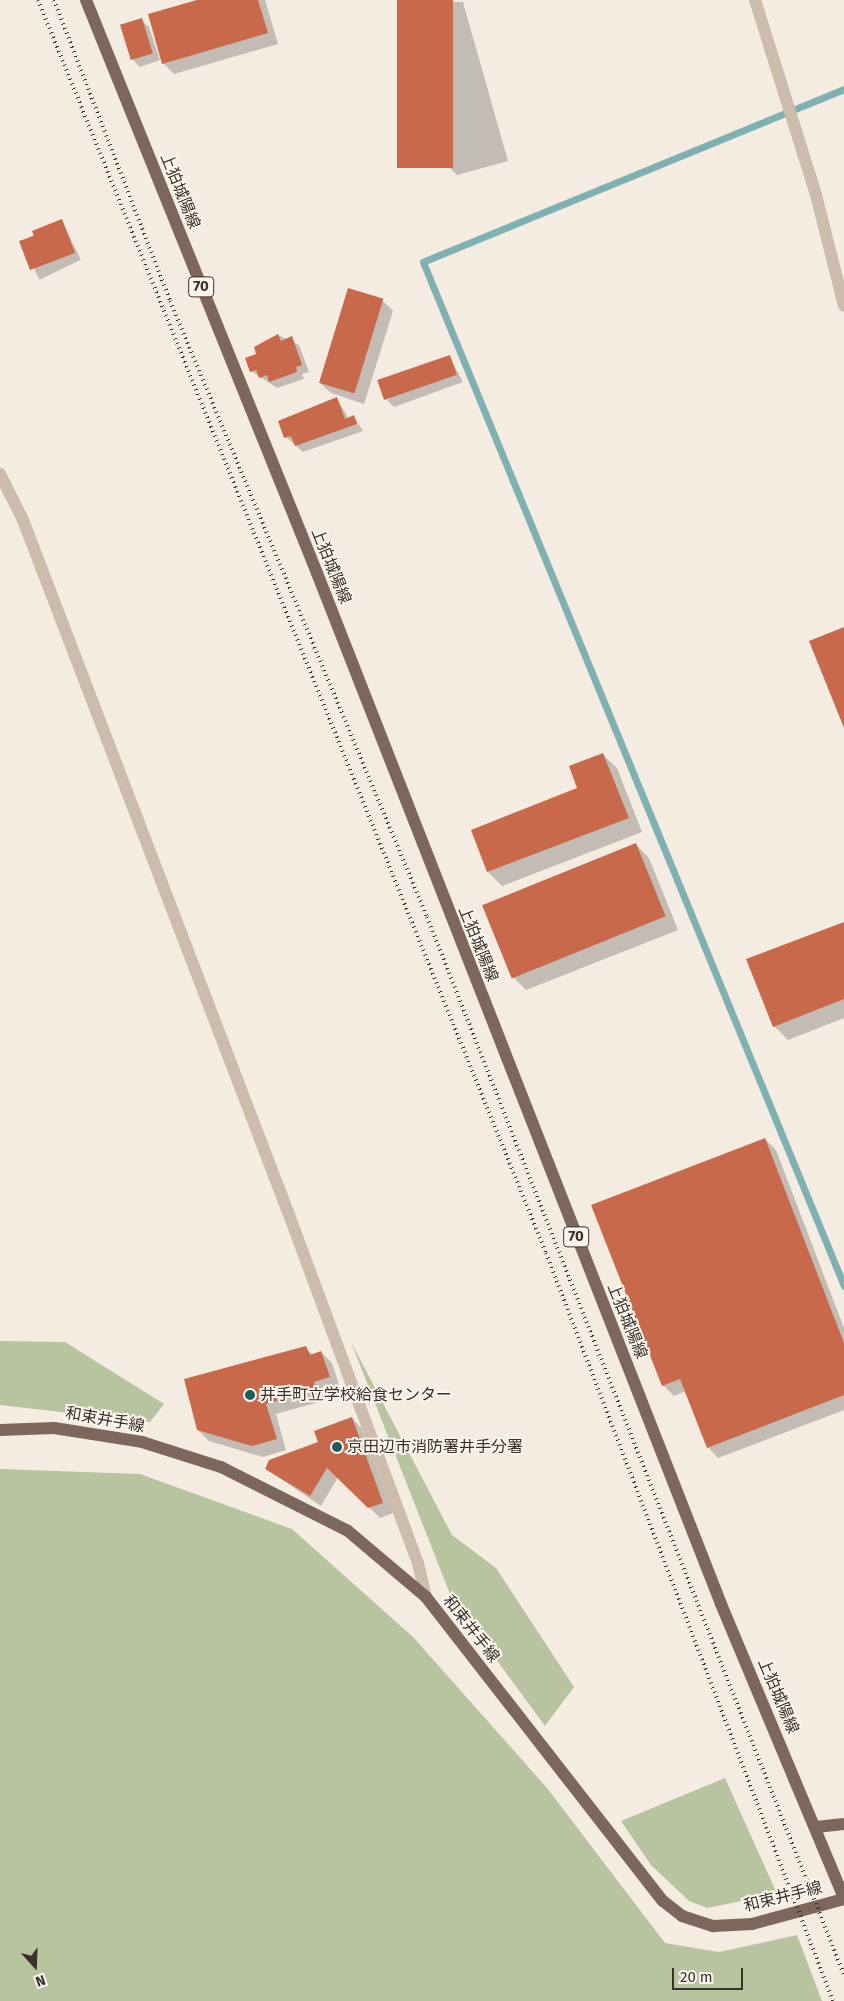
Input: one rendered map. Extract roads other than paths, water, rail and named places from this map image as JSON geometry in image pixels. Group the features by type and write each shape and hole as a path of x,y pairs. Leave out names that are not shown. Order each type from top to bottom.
{"main road":[{"name":"上狛城陽線","path":"86,0 721,1604 816,1827 844,1899"},
{"name":"和束井手線","path":"0,1430 54,1428 142,1442 221,1467 348,1531 426,1597 663,1901 682,1916 713,1926 752,1924 844,1899"},
{"path":"816,1827 844,1824"}],"street":[{"path":"755,0 844,306"},
{"path":"0,474 23,520 291,1221 418,1563 426,1597"}],"waterway":[{"path":"844,89 423,262 844,1286"}],"railway":[{"path":"38,0 546,1253 833,2001"},
{"path":"54,0 170,301 427,917 844,1975"}],"place":[{"name":"井手町立学校給食センター","path":"250,1395"},
{"name":"京田辺市消防署井手分署","path":"337,1447"}]}
